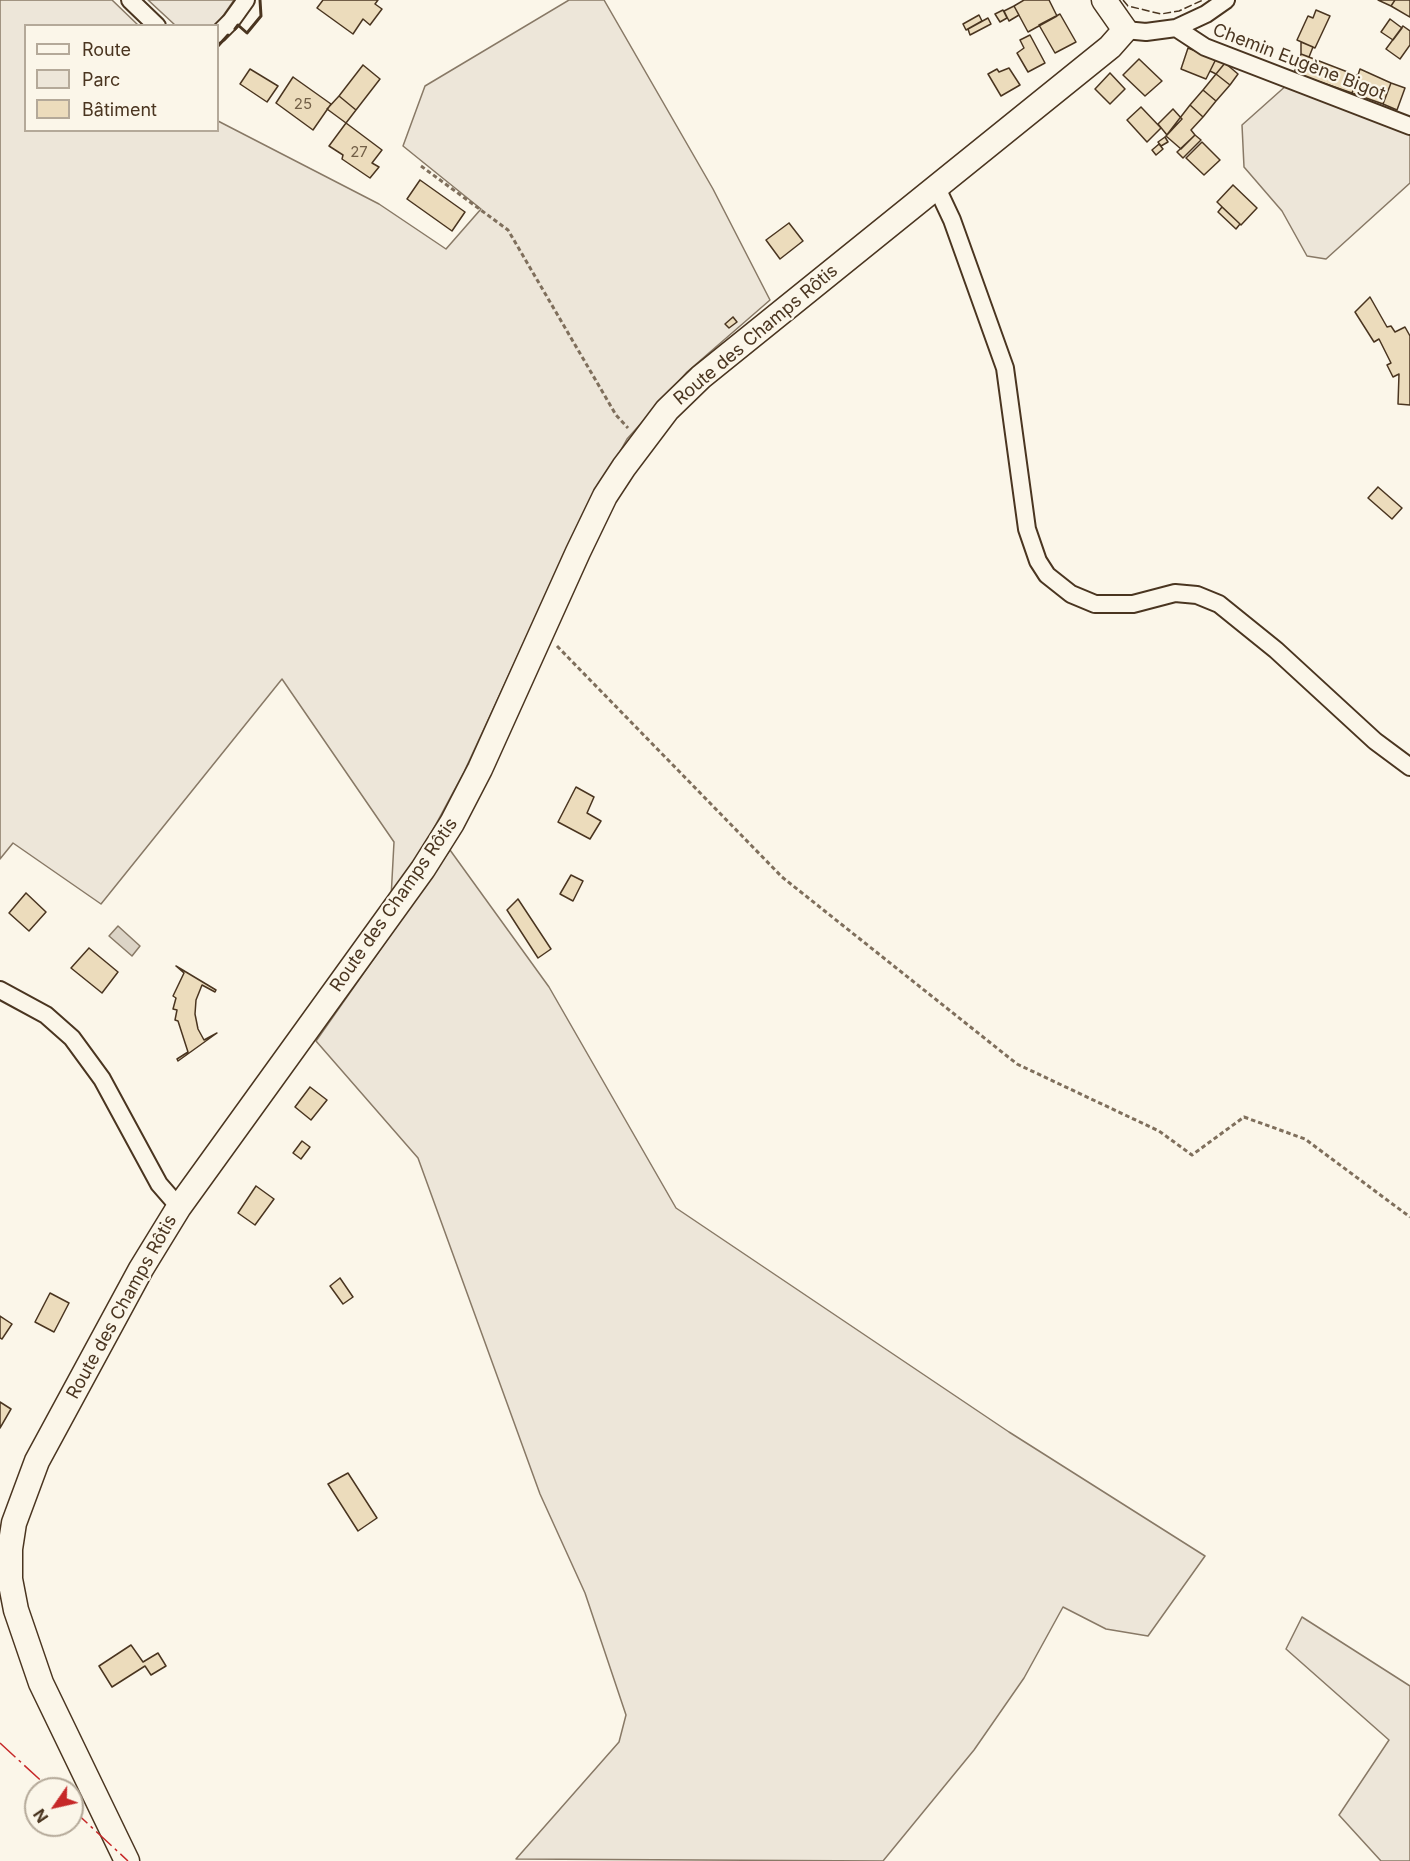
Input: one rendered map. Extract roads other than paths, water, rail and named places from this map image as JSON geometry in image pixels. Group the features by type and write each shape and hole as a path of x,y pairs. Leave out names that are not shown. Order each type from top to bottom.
{"street":[{"path":"130,0 155,24"},
{"path":"219,33 246,0"},
{"path":"1104,0 1125,30 1146,33 1176,28 1206,14 1226,0"},
{"name":"Chemin Eugène Bigot","path":"1176,28 1205,47 1410,126"},
{"name":"Route des Champs Rôtis","path":"127,1861 41,1683 26,1645 10,1579 10,1549 14,1523 37,1461 126,1296 179,1207 423,869 452,823 480,769 540,630 605,496 642,442 667,411 701,377 1110,47 1125,30"},
{"path":"936,186 952,220 1005,368 1027,529 1038,561 1047,575 1071,594 1095,604 1133,604 1175,593 1197,595 1219,604 1276,650 1375,741 1410,767"},
{"path":"0,990 46,1015 72,1038 102,1079 159,1184 179,1207"}]}
